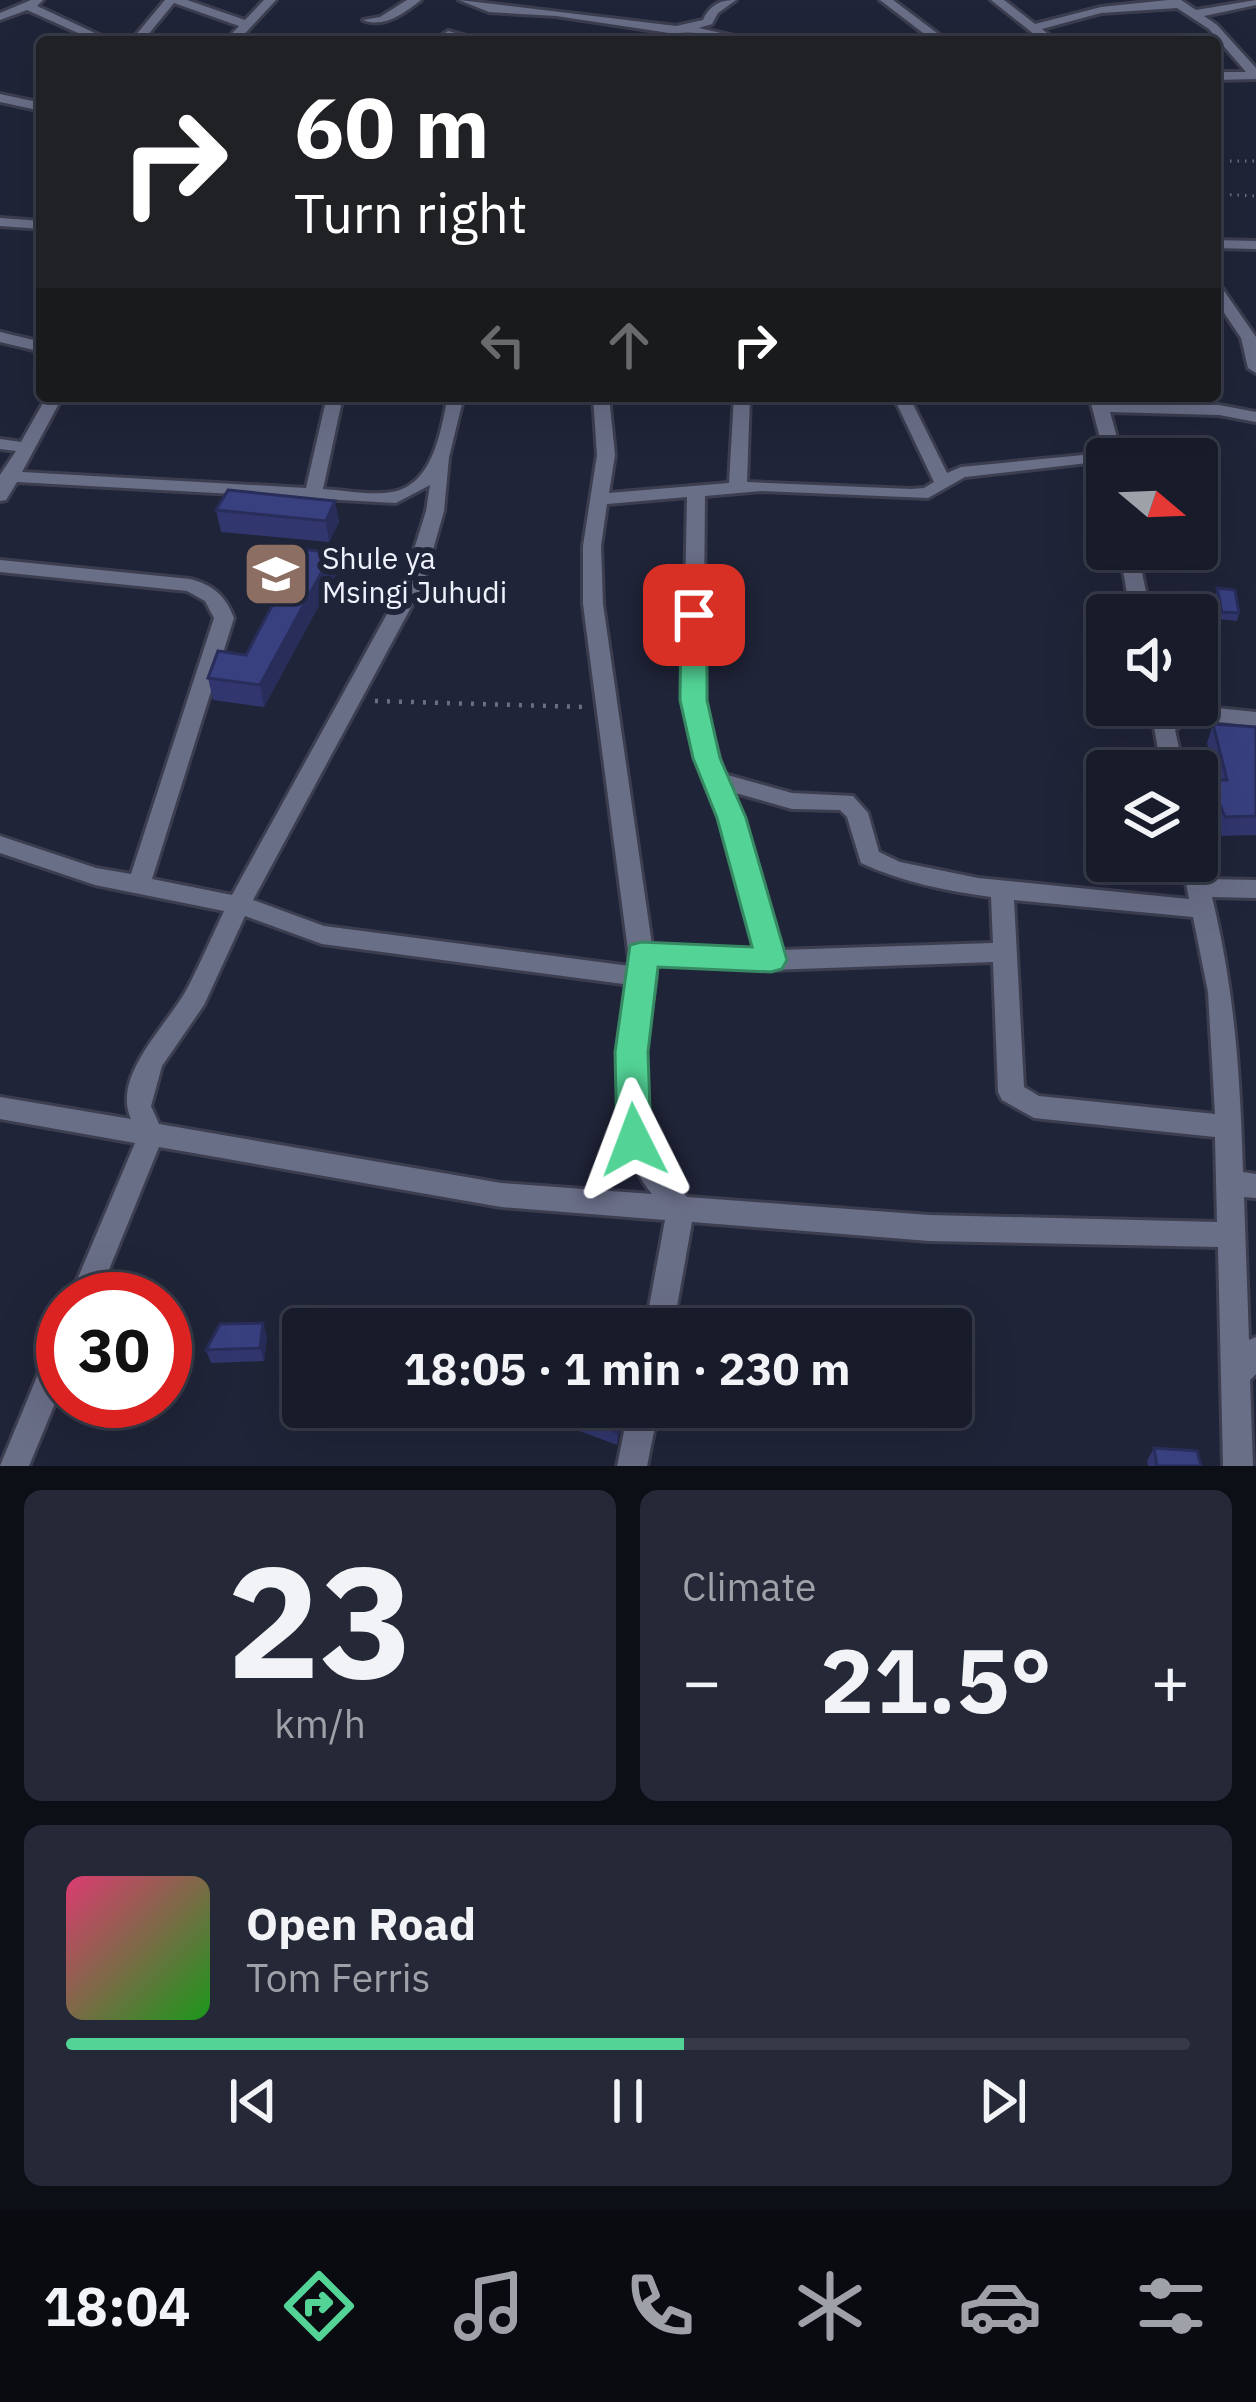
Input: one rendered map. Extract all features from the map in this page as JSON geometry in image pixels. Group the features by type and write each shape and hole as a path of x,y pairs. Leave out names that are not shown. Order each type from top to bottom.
{"street":[{"path":"141,36 174,0 245,24"},
{"path":"235,36 270,0"},
{"path":"369,20 382,20 415,0"},
{"path":"465,0 522,19 515,29"},
{"path":"494,10 713,33 713,11 730,0"},
{"path":"886,0 935,36"},
{"path":"998,0 1044,36"},
{"path":"1195,14 1254,1"},
{"path":"1034,28 1101,10 1177,2 1228,41 1256,75"},
{"path":"0,16 34,3 97,36"},
{"path":"1221,76 1256,75"},
{"path":"0,98 36,106"},
{"path":"4,226 36,225"},
{"path":"1221,244 1256,245"},
{"path":"1221,296 1244,329 1256,368"},
{"path":"0,337 36,346"},
{"path":"0,496 51,402"},
{"path":"313,494 334,402"},
{"path":"94,1272 152,1135 138,1106 149,1062 195,998 239,904 412,585 435,511 455,402"},
{"path":"602,402 606,455 592,546 593,604 642,965 632,1052 634,1140 646,1167 681,1210"},
{"path":"738,488 742,402"},
{"path":"904,402 942,481"},
{"path":"1099,402 1109,438"},
{"path":"1112,402 1256,417"},
{"path":"0,444 24,448"},
{"path":"8,476 396,498 427,482 442,460"},
{"path":"599,499 738,488 928,493 942,481 990,467 1086,460"},
{"path":"696,491 693,700 771,960"},
{"path":"0,566 190,585 209,592 220,603 224,618 139,885"},
{"path":"1218,715 1256,719"},
{"path":"715,778 792,801 844,802 857,813 869,857 879,864 1001,887 1256,890"},
{"path":"0,844 139,885 239,904 322,935 642,965 1003,952"},
{"path":"1199,886 1226,1046 1227,1127 1243,1184 1231,1235 1238,1466"},
{"path":"1001,887 1011,1092 1034,1107 1227,1127"},
{"path":"0,1108 501,1195 928,1228 1231,1235"},
{"path":"662,1308 681,1210"},
{"path":"1236,1375 1256,1352"},
{"path":"14,1466 36,1413"},
{"path":"632,1466 640,1428"}],"path":[{"path":"1221,161 1256,161"},
{"path":"1221,194 1256,196"},
{"path":"351,699 609,708"}],"building":[{"path":"228,490 335,501 326,521 216,510"},
{"path":"302,549 332,553 260,685 208,678 218,651 246,655"},
{"path":"1217,588 1235,590 1239,613 1222,612"},
{"path":"1214,726 1256,727 1256,816 1225,817 1218,800 1218,780 1227,780"},
{"path":"263,1323 260,1348 206,1350 220,1324"},
{"path":"1154,1448 1197,1451 1201,1466 1157,1466"}],"place":[{"name":"Shule ya Msingi Juhudi","path":"276,574"}],"route":[{"path":"634,1140 630,1097 634,1015 644,976 641,954 771,960 732,818 706,758 693,700 694,615"}]}
